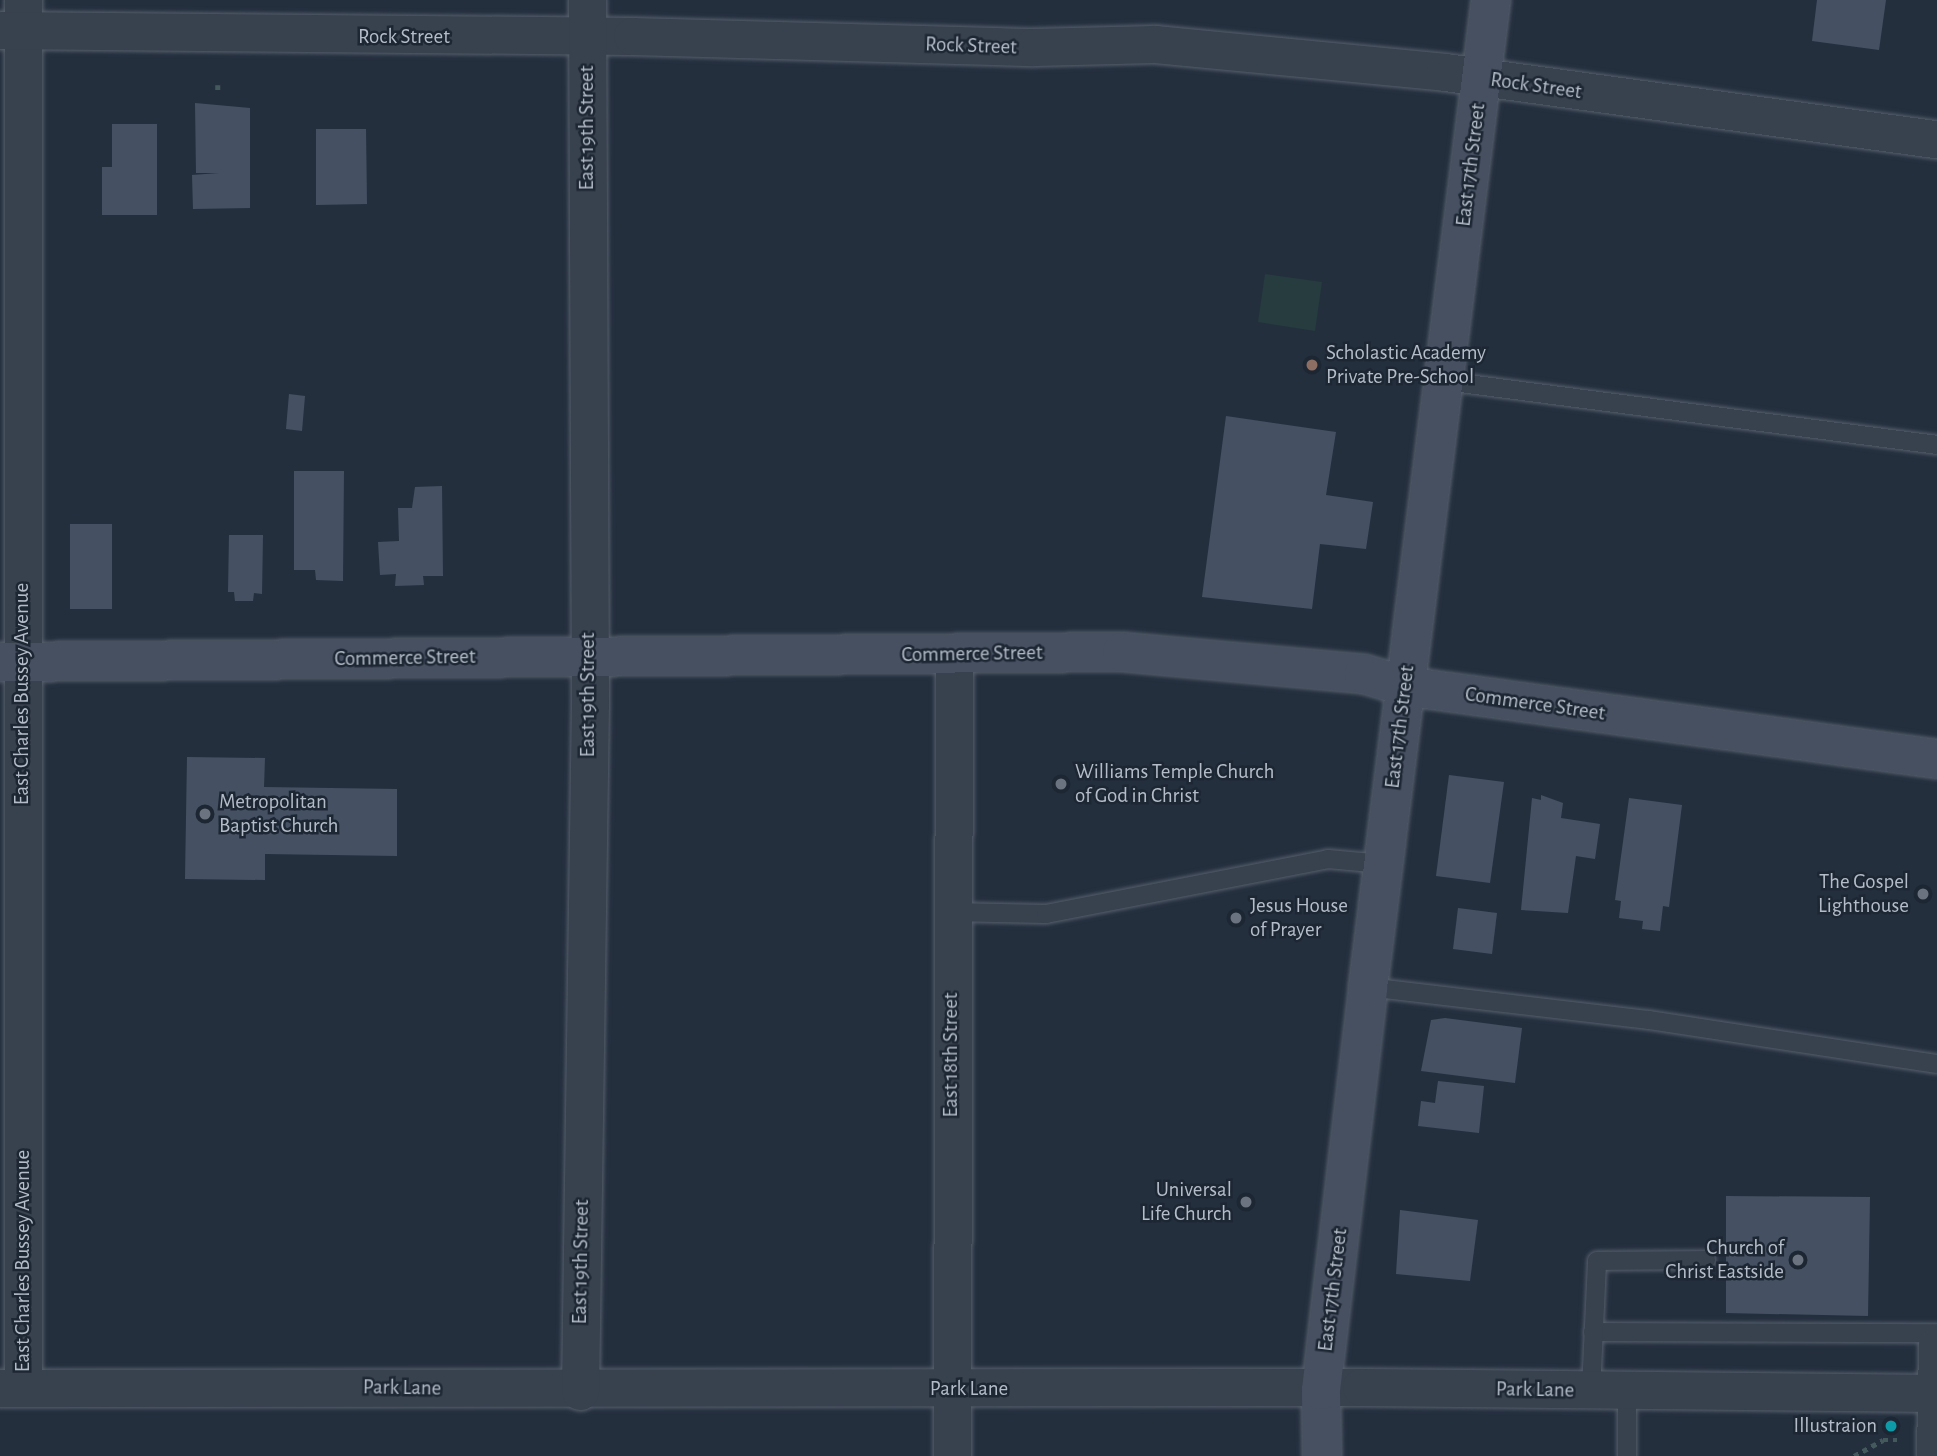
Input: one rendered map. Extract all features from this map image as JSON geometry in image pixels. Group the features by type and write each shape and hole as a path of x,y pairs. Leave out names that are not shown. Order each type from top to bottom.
{"street":[{"name":"East 19th Street","path":"580,1391 589,657 587,0"},
{"name":"East 17th Street","path":"1322,1456 1321,1390 1404,686 1445,380 1491,0"},
{"name":"Rock Street","path":"15,20 1033,47 1155,44 1481,78 1937,139"},
{"name":"East Charles Bussey Avenue","path":"12,1388 11,662 15,20"},
{"name":"Commerce Street","path":"11,662 1122,652 1364,674 1404,686 1937,759"},
{"name":"East 18th Street","path":"952,1456 954,1389 950,912 954,654"},
{"path":"1920,1448 1936,1393 1937,1345"},
{"name":"Park Lane","path":"12,1388 1936,1393"}],"lane":[{"path":"1445,380 1937,445"},
{"path":"950,912 1046,914 1328,859 1383,864"},
{"path":"1368,986 1649,1020 1937,1064"},
{"path":"1591,1391 1597,1261 1706,1260"},
{"path":"1594,1332 1937,1333"},
{"path":"1627,1391 1627,1456"}],"path":[{"path":"218,85 218,94"},
{"path":"1854,1456 1883,1440 1920,1448"}],"green space":[{"path":"1265,274 1322,282 1315,331 1258,322"}],"building":[{"path":"1817,0 1886,0 1879,50 1812,41"},
{"path":"195,103 250,108 250,208 193,209 192,175 219,173 196,173"},
{"path":"112,124 157,124 157,215 102,215 102,167 112,167"},
{"path":"316,129 366,129 367,204 316,205"},
{"path":"289,394 305,396 302,431 286,429"},
{"name":"Scholastic Academy Private Pre-School","path":"1226,416 1336,432 1326,495 1373,502 1366,549 1320,544 1312,609 1202,597"},
{"path":"294,471 344,471 343,581 316,580 315,570 294,570"},
{"path":"442,486 443,576 423,576 424,585 395,586 396,574 380,575 378,542 399,541 398,508 412,508 415,487"},
{"path":"70,524 112,524 112,609 70,609"},
{"path":"229,535 263,535 262,594 254,593 253,601 235,601 234,592 228,592"},
{"path":"187,757 265,758 264,787 397,789 397,856 265,854 265,880 185,879"},
{"path":"1449,775 1504,782 1490,883 1436,876"},
{"path":"1541,795 1563,803 1561,818 1600,824 1595,859 1576,856 1568,913 1521,910 1532,798 1541,800"},
{"path":"1629,798 1682,805 1669,907 1663,906 1660,931 1642,929 1643,921 1619,918 1621,901 1615,900"},
{"path":"1458,908 1497,913 1492,954 1453,949"},
{"path":"1445,1018 1522,1028 1515,1083 1421,1071 1431,1020"},
{"path":"1438,1081 1484,1086 1479,1133 1418,1126 1421,1101 1435,1103"},
{"name":"Church of Christ Eastside","path":"1726,1196 1870,1197 1868,1316 1726,1313"},
{"path":"1400,1210 1478,1220 1470,1281 1396,1274"}],"place":[{"name":"Scholastic Academy Private Pre-School","path":"1312,365"},
{"name":"Williams Temple Church of God in Christ","path":"1061,784"},
{"name":"Metropolitan Baptist Church","path":"205,814"},
{"name":"The Gospel Lighthouse","path":"1923,894"},
{"name":"Jesus House of Prayer","path":"1236,918"},
{"name":"Universal Life Church","path":"1246,1202"},
{"name":"Church of Christ Eastside","path":"1798,1260"},
{"name":"Illustraion","path":"1891,1426"}]}
